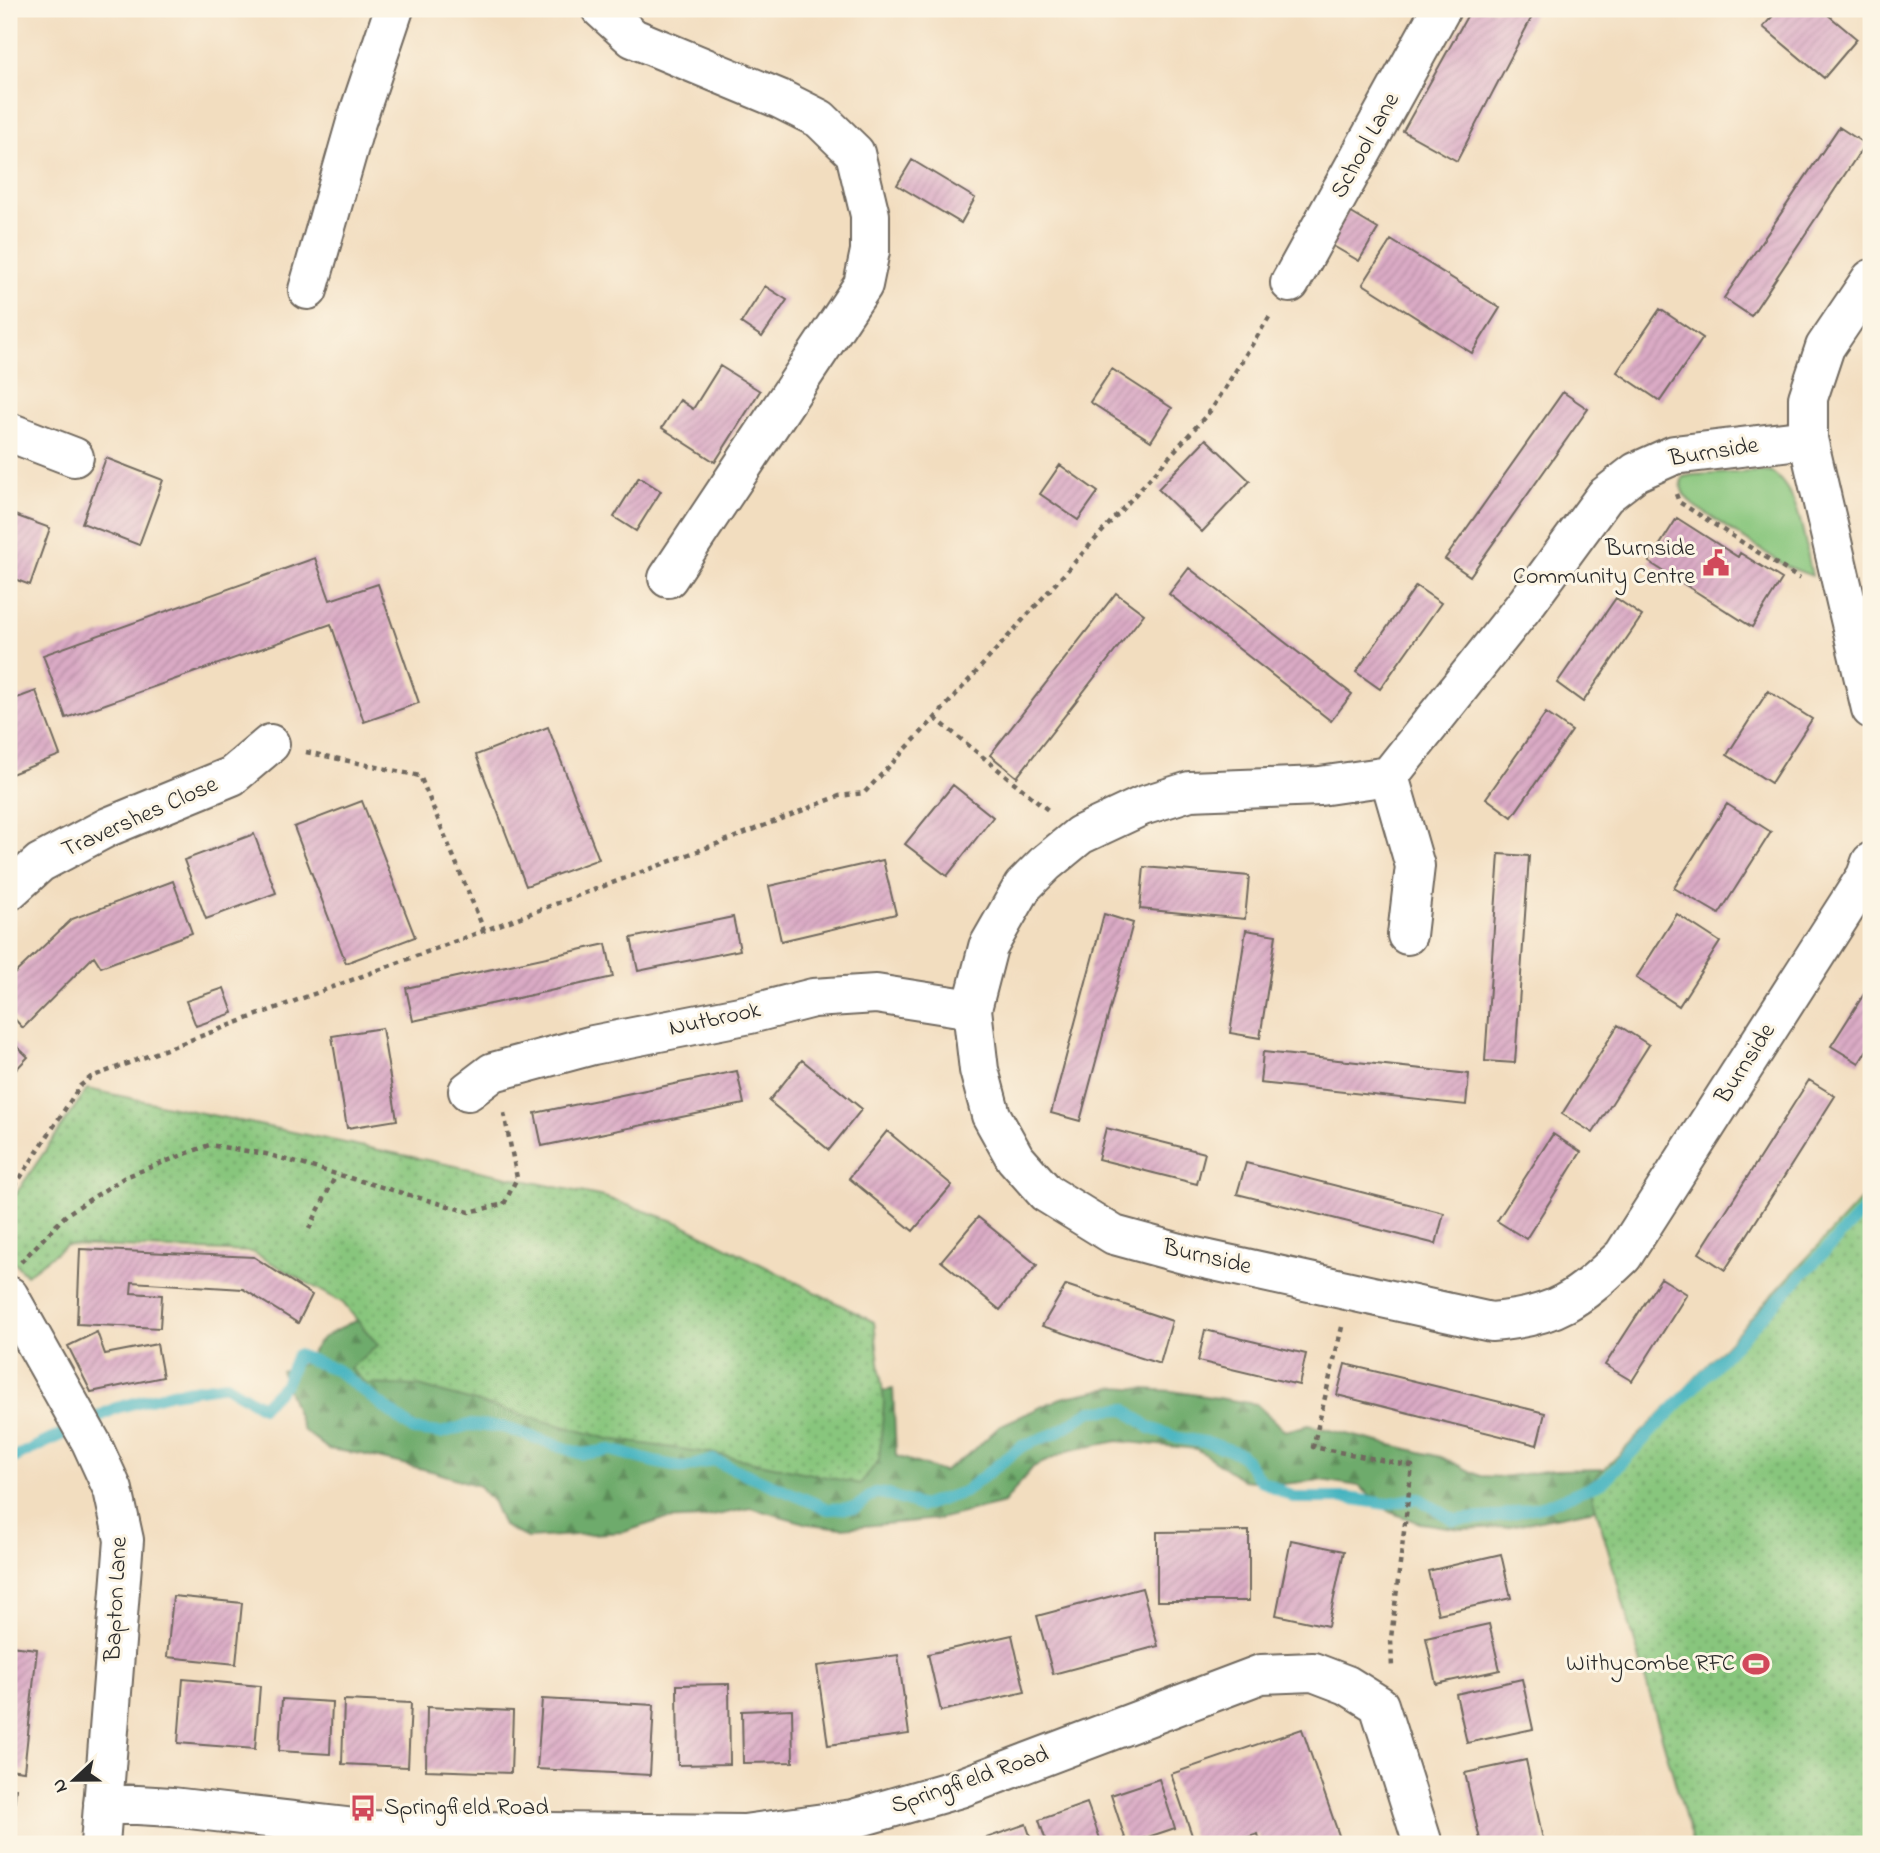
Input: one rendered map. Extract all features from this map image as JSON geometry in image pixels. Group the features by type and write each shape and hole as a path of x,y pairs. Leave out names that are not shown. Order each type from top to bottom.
{"street":[{"path":"308,290 356,122 394,9"},
{"path":"601,9 633,38 780,99 820,119 855,153 870,215 870,251 863,285 668,578"},
{"name":"School Lane","path":"1290,283 1441,9"},
{"path":"1871,279 1825,347 1808,398 1808,439 1871,709"},
{"path":"9,432 74,457"},
{"name":"Burnside","path":"1808,439 1674,455 1636,472 1605,496 1528,601 1390,776 1320,786 1190,791 1142,806 1080,835 1046,863 1023,887 1007,910 988,947 972,1009 979,1070 991,1115 1015,1158 1046,1193 1114,1235 1351,1293 1491,1322 1516,1320 1546,1313 1587,1290 1623,1256 1866,876 1871,862"},
{"name":"Travershes Close","path":"9,891 40,863 108,827 232,776 270,744"},
{"path":"1390,776 1415,866 1407,935"},
{"name":"Nutbrook","path":"480,1081 593,1045 750,1014 813,998 876,994 972,1009"},
{"name":"Bapton Lane","path":"12,1283 113,1490 124,1540 100,1844"},
{"name":"Springfield Road","path":"103,1804 172,1807 372,1830 744,1835 853,1819 960,1788 1261,1674 1312,1672 1347,1685 1379,1705"},
{"path":"1379,1705 1423,1844"}],"path":[{"path":"9,1195 80,1086 91,1077 839,796 864,793 935,718 1212,409 1290,283"},
{"path":"1663,460 1679,502 1777,566 1847,605"},
{"path":"935,718 1080,835"},
{"path":"270,744 420,776 484,930"},
{"path":"12,1283 67,1213 125,1177 209,1145 266,1154 469,1212 505,1204 517,1178 506,1121 480,1081"},
{"path":"309,1229 336,1175"},
{"path":"1351,1293 1313,1447 1412,1466 1391,1638 1393,1679 1379,1705"}],"green space":[{"path":"1770,471 1789,491 1795,504 1812,576 1786,566 1696,507 1686,497 1681,486 1683,477 1693,475"},
{"path":"87,1089 604,1197 680,1223 874,1322 884,1402 879,1460 860,1484 716,1454 609,1439 419,1386 366,1384 350,1368 378,1345 343,1303 252,1252 66,1245 26,1275 9,1257 9,1204"},
{"name":"Withycombe RFC","path":"1871,1189 1871,1844 1693,1844 1589,1484 1675,1400"},
{"path":"379,1313 867,1395 893,1389 896,1456 943,1472 973,1451 1001,1425 1061,1398 1116,1387 1172,1391 1256,1404 1285,1431 1309,1425 1441,1457 1480,1476 1502,1477 1553,1470 1611,1469 1596,1509 1505,1527 1461,1529 1420,1523 1390,1512 1359,1486 1321,1480 1283,1484 1243,1480 1197,1449 1118,1441 1071,1450 1033,1467 1004,1503 938,1519 842,1528 809,1524 751,1508 702,1518 661,1520 624,1532 527,1538 503,1526 493,1502 479,1486 362,1454 328,1449 303,1430 281,1371 303,1364 321,1339 348,1324"}],"building":[{"path":"1471,9 1536,9 1457,161 1403,131"},
{"path":"1779,9 1821,9 1857,39 1824,78 1763,27"},
{"path":"1839,127 1865,144 1751,316 1724,298"},
{"path":"912,160 975,198 961,223 897,185"},
{"path":"1348,211 1378,229 1359,261 1328,243"},
{"path":"1391,240 1500,308 1472,353 1363,284"},
{"path":"765,286 787,300 762,337 741,323"},
{"path":"1660,309 1703,338 1660,401 1617,372"},
{"path":"720,366 760,391 715,462 662,428 680,400 693,409"},
{"path":"1112,369 1172,408 1151,441 1090,402"},
{"path":"1563,392 1588,409 1470,576 1445,559"},
{"path":"1206,439 1250,481 1202,532 1158,489"},
{"path":"106,458 163,480 139,545 82,523"},
{"path":"1060,465 1098,492 1078,520 1040,494"},
{"path":"639,477 661,491 636,531 614,517"},
{"path":"9,513 50,528 30,585 9,577"},
{"path":"1677,518 1738,557 1740,553 1782,579 1752,627 1649,562"},
{"path":"315,558 330,600 378,584 419,703 364,722 331,624 66,718 43,655"},
{"path":"1189,568 1352,694 1331,721 1169,594"},
{"path":"1416,586 1441,603 1380,689 1356,672"},
{"path":"1116,593 1144,614 1017,777 990,755"},
{"path":"1616,598 1642,616 1583,702 1557,683"},
{"path":"36,691 60,755 9,775 9,701"},
{"path":"1768,691 1812,719 1771,783 1727,755"},
{"path":"1546,713 1572,731 1512,817 1486,798"},
{"path":"548,727 599,859 526,886 476,755"},
{"path":"953,785 993,817 947,876 905,844"},
{"path":"362,801 415,937 346,963 294,827"},
{"path":"1727,804 1771,832 1719,914 1674,888"},
{"path":"254,834 276,893 206,919 184,860"},
{"path":"1499,854 1529,856 1515,1063 1485,1061"},
{"path":"883,860 896,914 781,941 769,886"},
{"path":"1144,867 1249,876 1245,919 1140,909"},
{"path":"173,881 192,933 101,967 94,956 23,1028 9,1013 9,979 72,919"},
{"path":"1104,914 1133,923 1080,1121 1051,1113"},
{"path":"1677,914 1720,942 1679,1006 1636,978"},
{"path":"733,917 740,950 638,971 631,938"},
{"path":"1246,930 1276,935 1260,1038 1230,1033"},
{"path":"606,944 613,977 413,1021 406,988"},
{"path":"1871,983 1871,1043 1859,1063 1831,1046"},
{"path":"224,988 233,1013 196,1026 186,1001"},
{"path":"1618,1025 1649,1045 1593,1133 1562,1114"},
{"path":"382,1028 397,1120 347,1128 332,1036"},
{"path":"9,1039 28,1057 9,1077"},
{"path":"1263,1052 1469,1074 1466,1105 1260,1083"},
{"path":"802,1060 862,1109 829,1150 769,1101"},
{"path":"737,1071 744,1104 542,1146 535,1113"},
{"path":"1809,1080 1835,1096 1725,1270 1699,1253"},
{"path":"1106,1128 1205,1153 1197,1184 1098,1159"},
{"path":"887,1131 952,1185 913,1231 849,1178"},
{"path":"1553,1134 1581,1152 1526,1239 1497,1221"},
{"path":"1246,1163 1444,1213 1436,1244 1237,1194"},
{"path":"978,1217 1037,1265 1000,1310 941,1261"},
{"path":"80,1249 254,1257 312,1295 298,1323 243,1289 132,1282 131,1293 162,1295 160,1328 77,1324"},
{"path":"1661,1278 1687,1294 1632,1381 1605,1365"},
{"path":"1066,1285 1172,1321 1160,1364 1042,1326"},
{"path":"1205,1330 1306,1354 1299,1385 1198,1361"},
{"path":"97,1332 105,1354 157,1344 163,1377 91,1392 68,1346"},
{"path":"1345,1364 1545,1413 1537,1445 1337,1395"},
{"path":"1249,1531 1249,1601 1157,1601 1157,1532"},
{"path":"1291,1540 1344,1551 1328,1626 1276,1615"},
{"path":"1501,1554 1511,1598 1438,1614 1428,1571"},
{"path":"1142,1588 1158,1646 1053,1674 1037,1616"},
{"path":"173,1596 242,1603 236,1664 167,1657"},
{"path":"1489,1624 1500,1670 1436,1684 1426,1638"},
{"path":"1012,1635 1025,1692 941,1711 928,1654"},
{"path":"9,1646 37,1649 24,1771 9,1769"},
{"path":"898,1655 909,1734 828,1745 817,1666"},
{"path":"183,1679 260,1686 255,1749 178,1743"},
{"path":"1522,1679 1533,1729 1467,1743 1456,1694"},
{"path":"729,1684 730,1764 678,1765 677,1685"},
{"path":"282,1699 332,1702 330,1754 279,1751"},
{"path":"542,1699 654,1705 650,1775 537,1769"},
{"path":"344,1700 411,1703 408,1767 342,1764"},
{"path":"427,1707 513,1711 511,1773 426,1770"},
{"path":"792,1709 793,1762 743,1763 742,1711"},
{"path":"1302,1729 1342,1844 1261,1844 1258,1834 1227,1844 1195,1844 1171,1774"},
{"path":"1526,1760 1544,1844 1481,1844 1465,1773"},
{"path":"1159,1779 1175,1828 1127,1844 1111,1795"},
{"path":"9,1788 16,1788 11,1844 9,1844"},
{"path":"1087,1803 1102,1844 1047,1844 1039,1820"},
{"path":"1026,1824 1033,1844 980,1844 978,1841"}],"waterway":[{"path":"9,1460 116,1408 172,1393 226,1385 262,1407 285,1384 297,1355 335,1369 414,1430 441,1433 469,1425 503,1427 582,1454 611,1450 684,1468 713,1460 828,1509 855,1508 875,1493 922,1506 964,1492 1022,1446 1056,1433 1091,1411 1125,1409 1150,1428 1241,1454 1260,1480 1295,1498 1347,1498 1386,1504 1418,1498 1454,1520 1495,1517 1546,1505 1603,1482 1871,1203"}],"place":[{"name":"Burnside Community Centre","path":"1716,563"},
{"name":"Withycombe RFC","path":"1756,1664"},
{"name":"Springfield Road","path":"363,1808"}]}
